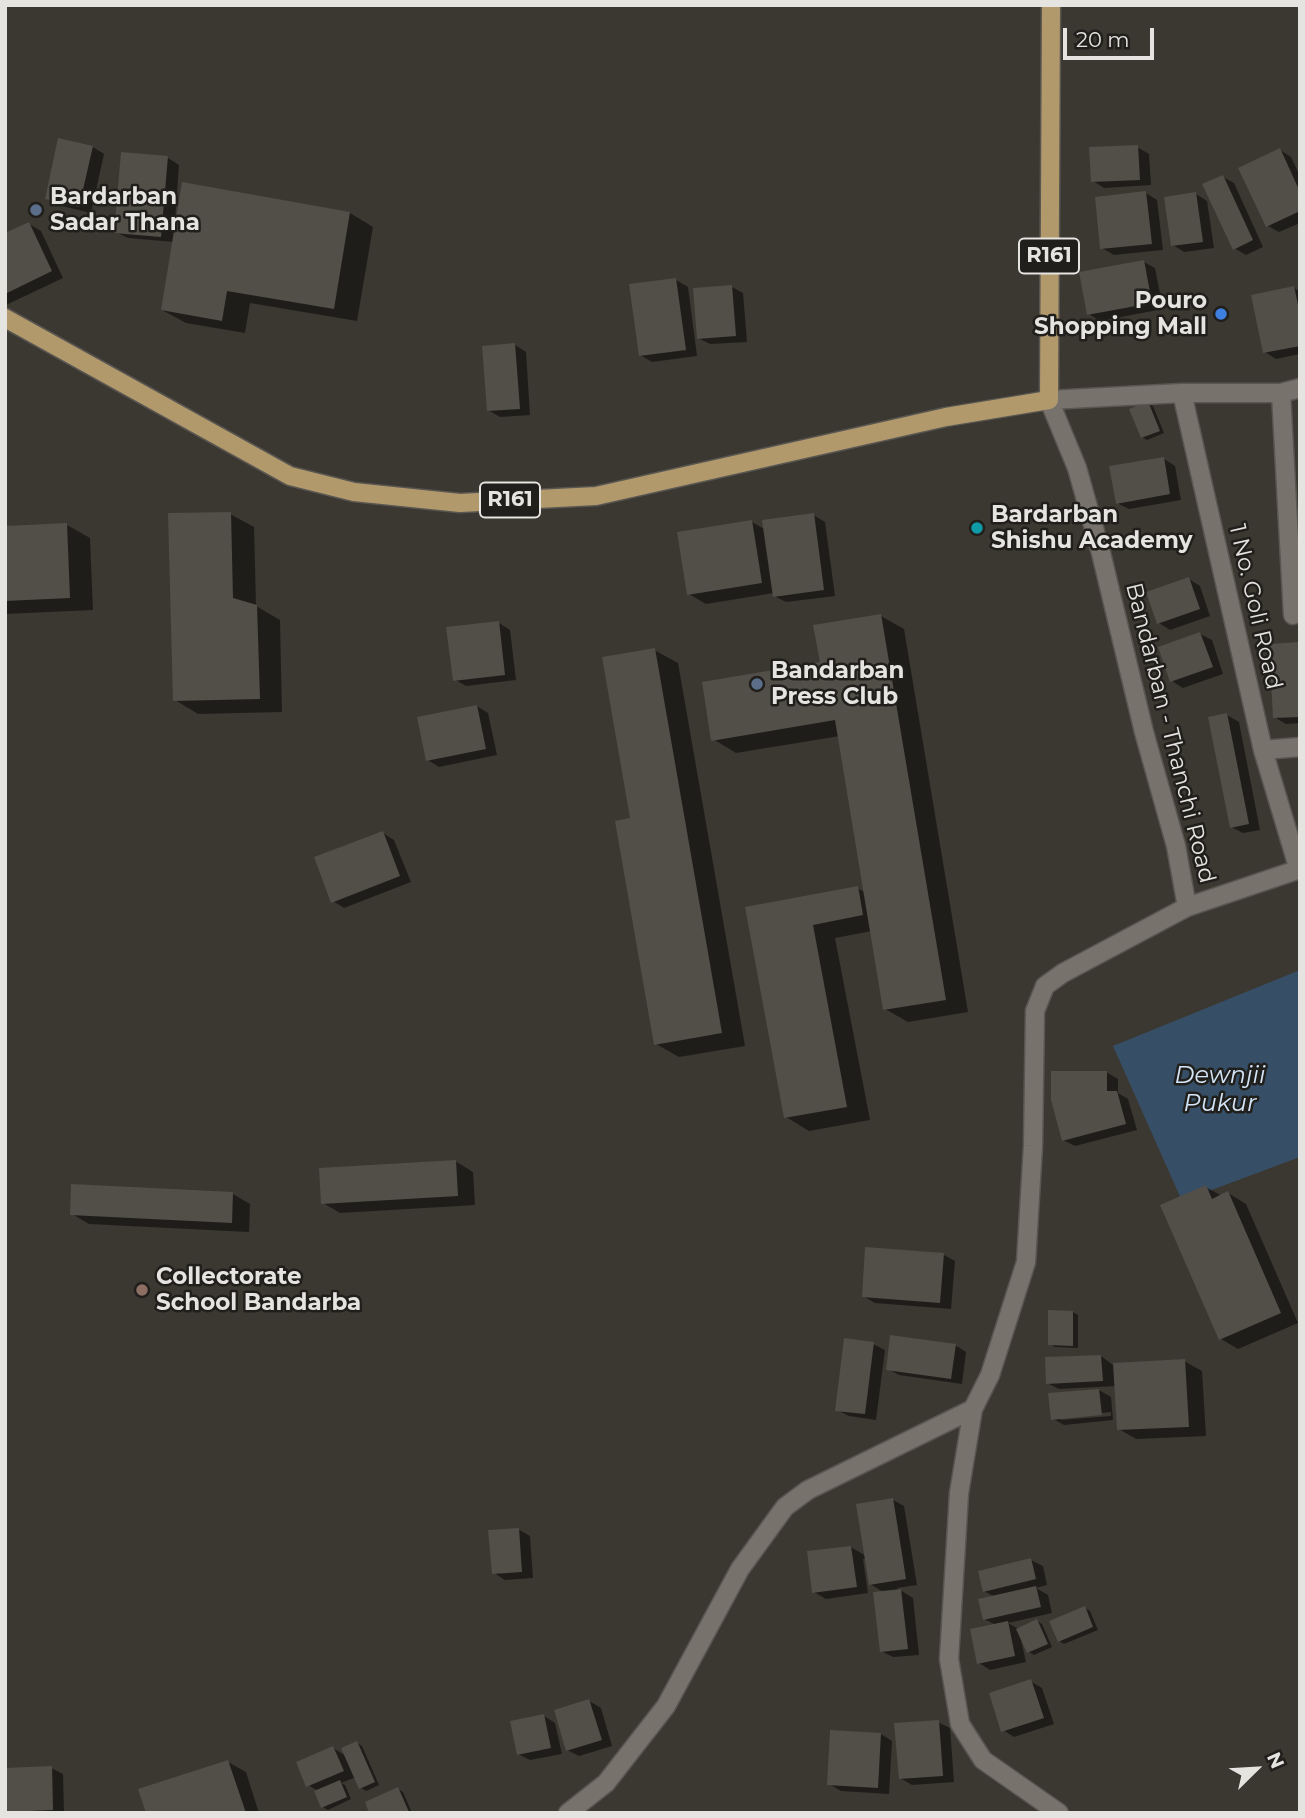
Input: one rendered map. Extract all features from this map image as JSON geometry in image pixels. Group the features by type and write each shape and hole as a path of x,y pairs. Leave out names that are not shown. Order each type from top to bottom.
{"main road":[{"name":"R161","path":"5,318 290,476 354,492 460,503 596,496 946,418 1049,400 1051,5"}],"street":[{"path":"1049,400 1182,393 1280,393 1300,387"},
{"name":"1 No. Goli Road","path":"1182,393 1263,750 1299,870"},
{"path":"1280,393 1293,615"},
{"name":"Bandarban - Thanchi Road","path":"1049,400 1077,468 1098,541 1144,732 1176,846 1187,907 1063,973 1045,986 1035,1012 1033,1146 1026,1262 990,1375 974,1409 959,1493 949,1660 960,1724 983,1760 1059,1813"},
{"path":"1263,750 1300,747"},
{"path":"1187,907 1299,870"},
{"path":"568,1813 606,1783 666,1706 740,1569 785,1507 807,1490 974,1409"}],"water":[{"name":"Dewnjii Pukur","path":"1300,970 1300,1157 1182,1201 1113,1046"}],"building":[{"path":"58,138 93,146 79,207 45,199"},
{"path":"1138,145 1140,180 1091,182 1089,147"},
{"path":"1280,148 1300,192 1300,211 1266,227 1238,168"},
{"path":"121,152 168,156 161,237 114,233"},
{"path":"1223,175 1253,240 1233,250 1202,184"},
{"path":"182,182 350,212 334,309 227,291 222,321 161,310"},
{"path":"1146,191 1152,244 1100,249 1095,197"},
{"path":"1196,192 1203,242 1171,246 1164,197"},
{"path":"29,222 52,271 5,294 5,233"},
{"path":"1144,260 1152,303 1087,315 1079,272"},
{"path":"676,278 686,350 639,356 629,284"},
{"path":"732,285 736,336 697,339 693,288"},
{"path":"1294,286 1300,314 1300,346 1263,353 1251,295"},
{"path":"515,343 520,409 487,411 482,346"},
{"path":"1148,401 1160,431 1141,438 1129,409"},
{"path":"1164,457 1170,494 1116,504 1109,466"},
{"path":"231,512 233,598 257,605 260,699 173,701 168,513"},
{"path":"814,513 824,590 773,597 762,520"},
{"path":"752,520 762,583 687,595 677,532"},
{"path":"67,523 70,598 5,601 5,526"},
{"path":"1189,577 1200,609 1157,624 1146,592"},
{"path":"881,614 946,1000 883,1010 835,720 711,741 702,682 820,662 813,625"},
{"path":"499,621 505,675 453,681 446,627"},
{"path":"1200,632 1213,667 1170,682 1158,647"},
{"path":"1300,642 1300,717 1273,718 1269,644"},
{"path":"655,648 722,1033 654,1045 615,821 630,818 602,657"},
{"path":"477,705 486,749 426,761 417,717"},
{"path":"1227,713 1249,824 1230,828 1208,717"},
{"path":"383,831 400,876 331,903 314,857"},
{"path":"858,886 863,915 813,925 847,1107 784,1118 745,907"},
{"path":"1051,1071 1107,1071 1107,1091 1117,1091 1126,1124 1062,1141 1051,1100"},
{"path":"456,1160 458,1196 321,1204 319,1168"},
{"path":"71,1184 233,1192 232,1223 70,1215"},
{"path":"1206,1185 1212,1199 1228,1191 1281,1313 1219,1340 1160,1205"},
{"path":"865,1247 944,1253 940,1303 862,1297"},
{"path":"1048,1310 1073,1311 1073,1346 1048,1345"},
{"path":"890,1335 956,1344 951,1379 886,1370"},
{"path":"844,1338 874,1342 865,1414 835,1411"},
{"path":"1101,1355 1103,1381 1046,1384 1045,1357"},
{"path":"1185,1359 1189,1427 1117,1430 1113,1363"},
{"path":"1099,1389 1102,1415 1051,1420 1048,1393"},
{"path":"893,1498 906,1579 869,1585 856,1504"},
{"path":"519,1528 522,1572 492,1574 488,1530"},
{"path":"851,1546 857,1587 812,1593 807,1551"},
{"path":"1031,1558 1036,1579 983,1592 978,1571"},
{"path":"1036,1586 1041,1607 983,1620 978,1599"},
{"path":"901,1589 908,1649 880,1652 873,1592"},
{"path":"1085,1606 1093,1627 1058,1642 1049,1621"},
{"path":"1037,1619 1048,1644 1027,1653 1016,1629"},
{"path":"1008,1621 1015,1656 977,1664 970,1629"},
{"path":"1031,1679 1044,1718 1001,1732 989,1693"},
{"path":"589,1699 602,1740 566,1751 554,1710"},
{"path":"544,1714 551,1748 517,1755 510,1721"},
{"path":"939,1720 943,1776 899,1779 894,1723"},
{"path":"830,1730 881,1733 878,1788 827,1785"},
{"path":"357,1741 375,1782 359,1789 341,1748"},
{"path":"333,1746 344,1771 306,1787 296,1762"},
{"path":"228,1760 246,1813 146,1813 138,1789"},
{"path":"52,1766 53,1810 5,1812 5,1768"},
{"path":"340,1780 347,1797 321,1808 314,1791"},
{"path":"398,1787 409,1812 369,1813 365,1802"}],"place":[{"name":"Bardarban Sadar Thana","path":"36,210"},
{"name":"Pouro Shopping Mall","path":"1221,314"},
{"name":"Bardarban Shishu Academy","path":"977,528"},
{"name":"Bandarban Press Club","path":"757,684"},
{"name":"Collectorate School Bandarba","path":"142,1290"}]}
